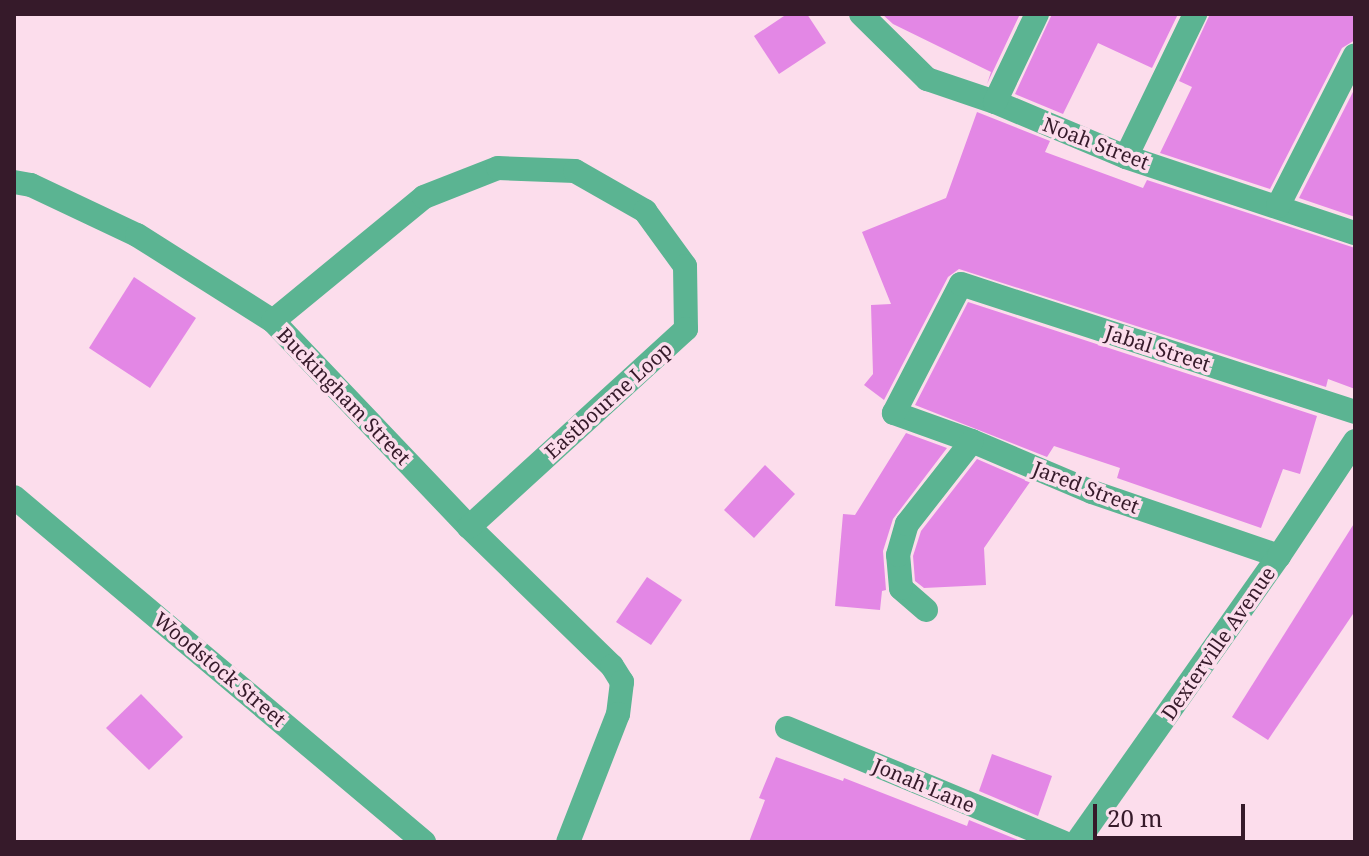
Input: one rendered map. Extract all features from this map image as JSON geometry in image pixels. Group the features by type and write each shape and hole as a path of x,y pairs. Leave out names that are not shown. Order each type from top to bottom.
{"street":[{"path":"995,102 1037,14"},
{"path":"1126,157 1195,14"},
{"name":"Noah Street","path":"873,18 927,79 995,102 1126,157 1355,233"},
{"path":"1278,206 1355,55"},
{"name":"Eastbourne Loop","path":"273,321 424,197 498,168 575,171 645,211 685,266 686,329 469,527"},
{"name":"Buckingham Street","path":"14,182 31,185 137,235 273,321 469,527 612,666 622,682 618,714 568,842"},
{"name":"Jabal Street","path":"894,413 961,284 1355,412"},
{"name":"Jared Street","path":"894,413 972,441 1092,492 1279,556"},
{"path":"926,610 901,588 898,555 907,524 972,441"},
{"name":"Dexterville Avenue","path":"1077,842 1279,556 1355,441"},
{"name":"Woodstock Street","path":"14,497 424,842"},
{"name":"Jonah Lane","path":"787,728 1062,842"}],"building":[{"path":"787,14 807,14 826,43 779,74 754,36"},
{"path":"882,14 1020,14 987,84 991,72 893,24"},
{"path":"1052,14 1178,14 1152,68 1098,43 1063,114 1015,94"},
{"path":"1210,14 1355,14 1355,40 1342,48 1270,189 1160,153 1192,87 1179,81"},
{"path":"1355,88 1355,217 1299,198"},
{"path":"977,112 1050,141 1045,152 1143,188 1147,180 1355,248 1355,389 1328,379 1326,387 959,269 948,277 884,400 864,385 873,374 871,305 891,304 862,232 946,198"},
{"path":"134,277 196,318 150,388 89,348"},
{"path":"968,302 1317,416 1300,474 1283,469 1261,528 1117,478 1120,468 1054,446 1047,457 915,405"},
{"path":"906,433 947,448 893,519 883,551 886,590 882,591 880,610 835,606 843,514 855,515"},
{"path":"977,459 1030,482 984,548 986,585 924,588 915,581 913,556 921,531"},
{"path":"765,465 795,494 754,538 724,510"},
{"path":"1355,522 1355,611 1268,740 1232,717"},
{"path":"647,577 682,600 651,645 616,622"},
{"path":"141,694 183,737 149,770 106,728"},
{"path":"992,754 1052,776 1038,816 979,791"},
{"path":"776,757 843,781 844,778 967,826 969,820 1023,842 749,842 765,800 759,798"}]}
